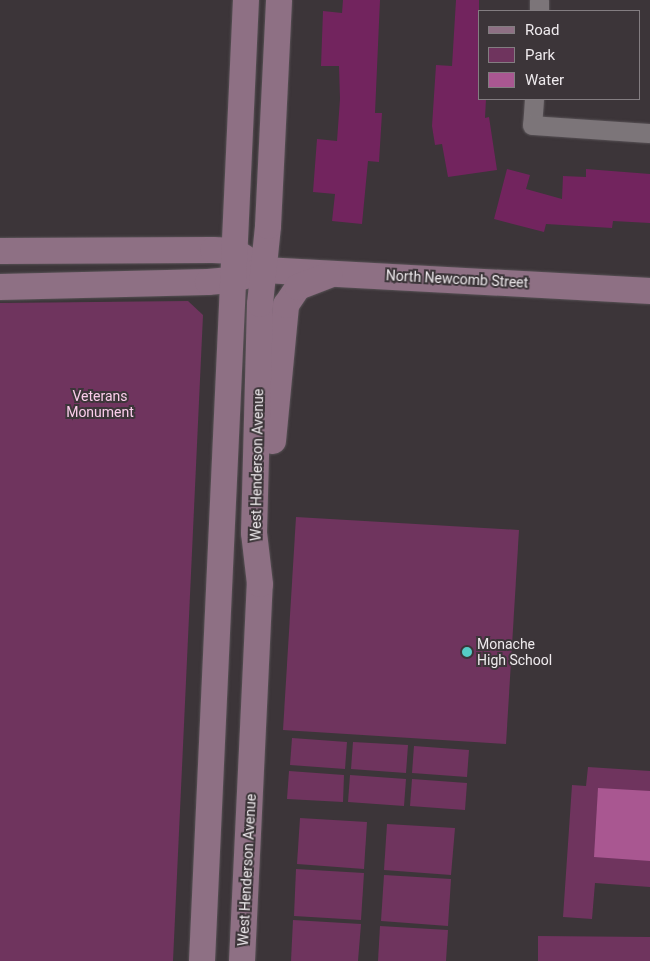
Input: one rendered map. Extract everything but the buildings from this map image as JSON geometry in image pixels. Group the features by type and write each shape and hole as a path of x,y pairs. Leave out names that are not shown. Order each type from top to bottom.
{"main road":[{"path":"202,961 246,0"},
{"name":"West Henderson Avenue","path":"242,961 260,584 254,533 264,270 279,0"},
{"path":"0,251 234,251 264,270"},
{"name":"North Newcomb Street","path":"0,287 233,280 264,270 343,272 650,291"},
{"path":"260,584 286,305 298,287 343,272"},
{"path":"205,907 216,936 218,961"}],"street":[{"path":"534,100 532,125 650,133"}],"green space":[{"name":"Veterans Monument","path":"188,301 203,315 173,961 0,961 0,303"},
{"path":"296,517 519,530 506,744 283,730"},
{"path":"292,738 347,742 345,769 290,765"},
{"path":"353,742 408,745 406,773 351,769"},
{"path":"414,746 469,750 467,777 412,773"},
{"path":"588,767 650,771 650,887 595,883 592,919 563,917 572,785 586,786"},
{"path":"289,771 344,775 343,802 287,799"},
{"path":"350,775 406,779 404,806 348,802"},
{"path":"412,779 467,783 465,810 410,806"},
{"path":"300,818 367,822 364,869 297,864"},
{"path":"387,824 455,828 451,875 384,870"},
{"path":"296,869 364,873 361,920 294,916"},
{"path":"384,875 451,879 448,926 381,921"},
{"path":"293,920 361,924 358,961 291,961"},
{"path":"380,926 448,930 446,961 378,961"},
{"path":"538,936 650,937 650,961 538,961"}],"water":[{"path":"598,788 650,791 650,861 594,857"}],"place":[{"name":"Monache High School","path":"467,652"}]}
